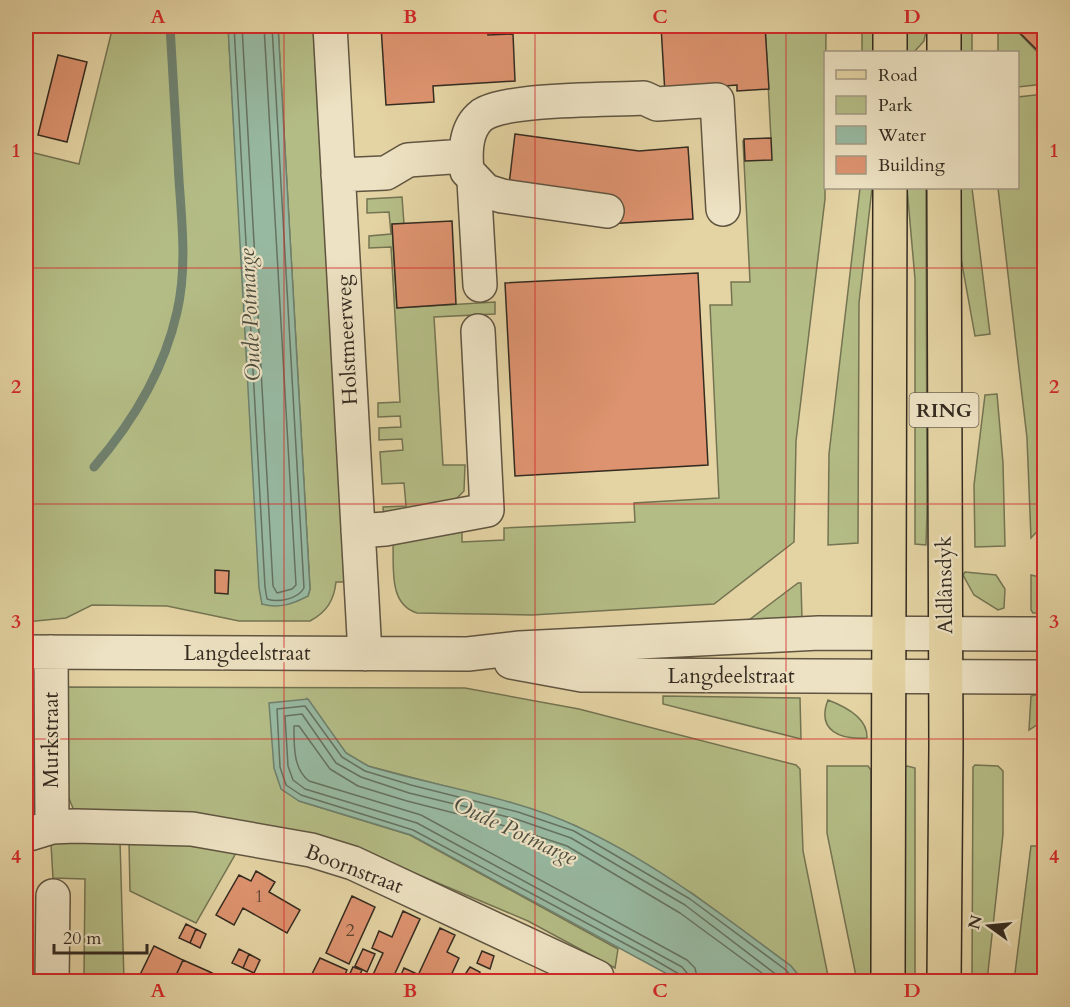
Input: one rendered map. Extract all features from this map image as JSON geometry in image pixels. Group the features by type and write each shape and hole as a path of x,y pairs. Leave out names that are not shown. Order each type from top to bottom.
{"main road":[{"path":"890,26 890,51"},
{"path":"944,26 944,51"},
{"name":"RING","path":"888,981 890,189"},
{"name":"Aldlânsdyk","path":"944,189 946,677 944,981"}],"street":[{"name":"Holstmeerweg","path":"330,26 365,654"},
{"path":"480,285 466,142 473,125 482,116 496,108 644,98 657,104 717,100 723,209"},
{"path":"338,176 386,172 408,160 470,169 486,191 502,196 607,211"},
{"path":"358,531 385,530 488,510 478,332"},
{"name":"Langdeelstraat","path":"38,652 468,654 520,648 819,633 1044,634"},
{"name":"Murkstraat","path":"38,652 39,831"},
{"name":"Langdeelstraat","path":"468,654 582,675 1044,677"},
{"name":"Boornstraat","path":"39,831 192,829 310,850 353,863 597,976 598,981"},
{"path":"52,981 53,896"}],"green space":[{"path":"113,26 228,26 262,604 308,596 310,589 278,26 313,26 345,582 336,582 329,605 310,621 239,621 167,606 92,605 66,618 26,622 26,151 79,164"},
{"path":"765,26 826,26 826,51 824,51 825,199 796,441 794,542 714,604 532,615 417,613 408,608 401,602 394,583 393,541 462,530 462,542 504,540 504,528 635,522 634,503 719,498 710,305 732,305 731,282 750,282 743,141 771,139"},
{"path":"862,26 873,26 873,51 862,51"},
{"path":"906,26 927,26 924,41 915,51 906,51"},
{"path":"961,26 972,26 972,51 960,51"},
{"path":"998,26 1028,26 1020,34 1044,59 1044,84 1019,87 1019,51 998,51"},
{"path":"1044,94 1044,524 1031,538 1027,438 998,189 1019,189 1019,97"},
{"path":"860,189 872,189 859,303 858,543 828,545 829,454"},
{"path":"907,189 926,189 926,545 915,544 915,279"},
{"path":"960,189 972,189 990,334 975,336 960,253"},
{"path":"402,197 404,224 392,225 397,308 495,302 495,314 434,317 443,465 465,465 464,491 455,500 384,517 383,507 406,506 404,483 382,484 380,452 403,450 402,439 379,440 379,428 401,427 400,416 378,417 378,403 400,402 391,247 369,248 369,236 391,234 389,212 367,213 367,199"},
{"path":"997,394 1003,463 1005,546 975,547 974,485 985,395"},
{"path":"965,572 996,575 1005,589 1004,608 998,610 974,595 963,575"},
{"path":"1031,575 1044,578 1044,613 1033,613 1031,610"},
{"path":"801,583 802,620 741,626"},
{"path":"66,687 465,688 579,709 796,765 800,769 803,851 829,981 803,981 791,966 693,894 576,826 520,806 368,766 346,753 307,699 299,801 410,835 618,949 615,968 528,921 348,845 75,813 68,796"},
{"path":"1044,693 1044,720 1029,730 1031,696"},
{"path":"663,696 800,698 801,739 663,704"},
{"path":"828,700 854,714 864,724 867,738 848,737 833,731 825,719"},
{"path":"975,765 998,766 1003,771 1003,834 987,981 972,981 973,767"},
{"path":"827,766 868,766 871,770 871,981 857,981 827,833"},
{"path":"907,766 915,768 915,981 905,981 904,769"},
{"path":"120,841 124,981 63,981 63,975 84,975 85,879 53,878 51,844 52,842"},
{"path":"129,841 178,844 236,853 196,923 130,891"},
{"path":"1031,846 1044,846 1044,933 1041,933 1041,953 1044,953 1044,981 1014,981"}],"water":[{"name":"Oude Potmarge","path":"228,26 278,26 310,589 308,596 280,606 262,604 259,588"},
{"name":"Oude Potmarge","path":"308,699 346,753 368,766 527,807 578,827 634,856 714,909 791,966 803,981 680,981 411,835 299,801 281,789 274,768 269,703"}],"building":[{"path":"381,26 487,26 488,35 513,34 515,81 433,86 434,102 386,105"},
{"path":"661,26 765,26 769,89 737,91 737,85 696,88 665,94"},
{"path":"1029,26 1044,28 1044,46 1039,52 1021,34"},
{"path":"58,55 87,62 67,142 38,135"},
{"path":"515,134 639,151 688,147 693,219 606,224 509,185"},
{"path":"771,138 772,160 745,161 744,139"},
{"path":"452,221 456,304 397,308 392,224"},
{"path":"698,273 708,465 515,476 505,283"},
{"path":"215,570 229,571 228,594 215,593"},
{"path":"256,871 275,882 269,892 300,910 287,933 243,908 234,925 216,915 239,875 251,881"},
{"path":"352,896 375,907 349,964 326,953"},
{"path":"403,911 420,919 391,982 381,982 372,977 383,953 372,948 379,931 392,937"},
{"path":"186,924 196,929 190,943 179,938"},
{"path":"440,928 455,935 447,952 459,958 448,982 435,977 433,982 415,982"},
{"path":"196,929 206,934 200,948 190,943"},
{"path":"154,946 183,960 173,982 144,982 138,979"},
{"path":"239,949 249,954 243,968 232,963"},
{"path":"363,949 375,954 367,972 355,966"},
{"path":"482,951 494,956 490,969 477,963"},
{"path":"249,954 260,960 254,973 243,968"},
{"path":"320,958 347,970 342,982 328,982 312,974"},
{"path":"183,960 210,972 206,982 173,982"},
{"path":"353,967 362,970 357,982 347,980"},
{"path":"470,967 480,972 476,982 460,982"},
{"path":"404,968 417,974 414,982 398,982"},
{"path":"210,972 230,982 206,982"}],"waterway":[{"path":"94,467 134,414 145,395 164,354 180,296 183,263 182,230 170,26"}]}
